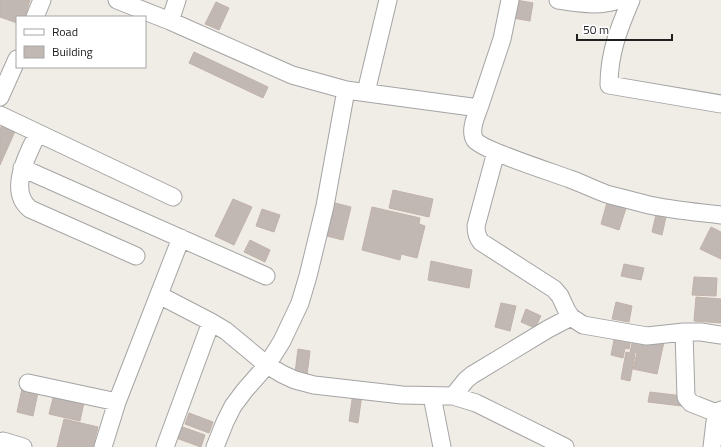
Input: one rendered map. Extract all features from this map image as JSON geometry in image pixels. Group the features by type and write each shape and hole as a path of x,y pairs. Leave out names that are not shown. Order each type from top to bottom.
{"street":[{"path":"35,16 42,0"},
{"path":"117,0 170,21 292,75 346,90 479,108"},
{"path":"170,21 177,0"},
{"path":"366,92 388,0"},
{"path":"510,0 502,39 473,128 475,140 479,144 496,152 609,194 647,205 686,212 721,215"},
{"path":"558,0 580,4 597,4 618,0"},
{"path":"631,0 616,36 609,70 609,85 721,104"},
{"path":"0,97 16,61"},
{"path":"215,447 233,406 267,365 290,325 300,303 326,206 346,90"},
{"path":"0,115 173,197"},
{"path":"38,133 22,168 20,190 24,205 136,256"},
{"path":"496,152 476,226 477,237 481,242 554,289 560,296 571,317 583,325 647,336 684,332 700,332 721,335"},
{"path":"22,168 266,276"},
{"path":"103,447 117,402 181,238"},
{"path":"159,295 226,331 267,365 295,380 314,385 402,395 453,396 476,403 565,447"},
{"path":"453,396 472,375 548,329 571,317"},
{"path":"165,447 211,322"},
{"path":"684,332 686,397 691,403 720,412 714,428 712,447"},
{"path":"28,383 117,402"},
{"path":"432,396 442,447"},
{"path":"3,441 23,447"}],"building":[{"path":"0,0 30,0 25,16 16,16 16,23 0,17"},
{"path":"516,0 533,3 530,21 513,18"},
{"path":"216,2 229,8 219,30 205,24"},
{"path":"194,52 268,87 263,98 189,63"},
{"path":"4,121 17,127 0,165 0,129"},
{"path":"393,190 433,199 429,217 389,208"},
{"path":"233,199 252,207 234,245 215,236"},
{"path":"608,199 627,205 619,230 601,224"},
{"path":"335,203 351,207 343,240 327,236"},
{"path":"372,207 420,218 419,224 425,226 417,258 401,254 400,260 362,250"},
{"path":"262,209 280,215 274,232 256,226"},
{"path":"657,210 667,212 662,235 652,232"},
{"path":"711,227 721,232 721,259 700,249"},
{"path":"250,240 270,250 265,262 244,252"},
{"path":"431,261 472,270 469,288 428,280"},
{"path":"624,264 644,268 641,280 621,276"},
{"path":"694,277 717,278 716,296 692,295"},
{"path":"696,297 721,299 721,323 694,321"},
{"path":"616,302 632,306 629,322 612,319"},
{"path":"501,303 516,306 510,331 495,327"},
{"path":"526,309 541,316 535,328 521,322"},
{"path":"615,335 631,339 629,349 625,348 623,358 611,355"},
{"path":"634,335 664,342 657,374 633,369 637,353 630,352"},
{"path":"298,349 310,351 307,375 295,373"},
{"path":"626,352 635,354 630,381 621,379"},
{"path":"23,384 39,388 33,416 17,412"},
{"path":"55,390 85,398 80,421 49,414"},
{"path":"650,392 683,396 682,406 648,402"},
{"path":"353,393 362,394 358,423 349,421"},
{"path":"189,413 213,422 209,433 185,424"},
{"path":"64,419 98,427 93,447 57,447"},
{"path":"180,426 205,435 201,447 176,438"}]}
